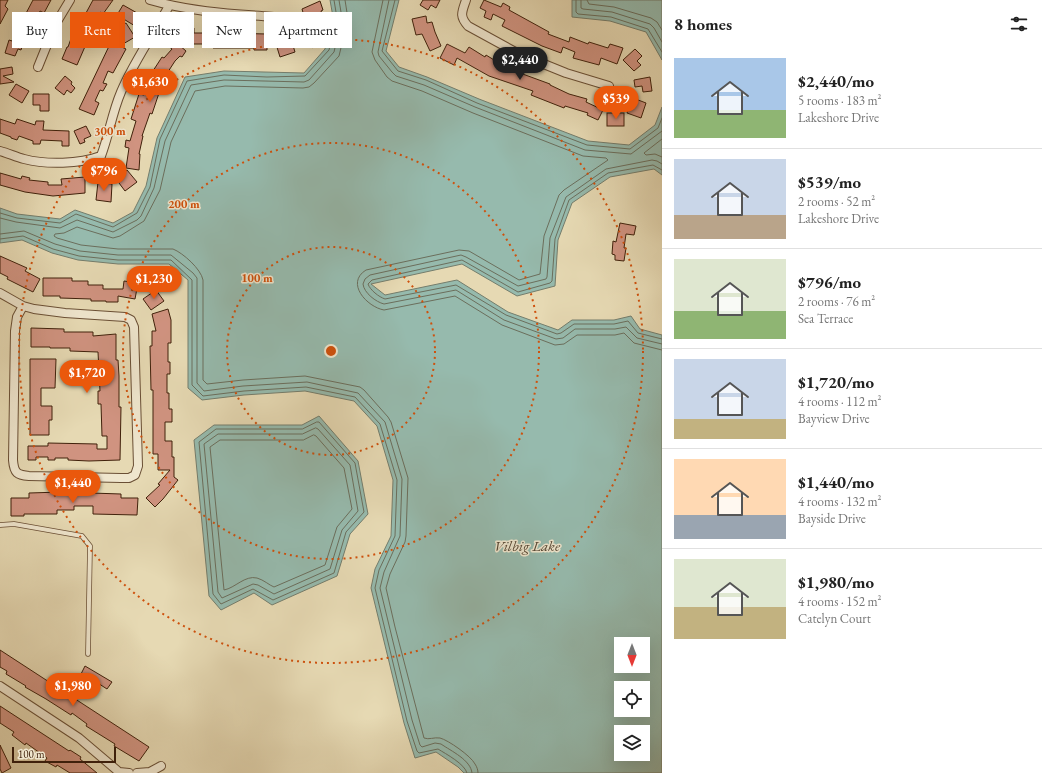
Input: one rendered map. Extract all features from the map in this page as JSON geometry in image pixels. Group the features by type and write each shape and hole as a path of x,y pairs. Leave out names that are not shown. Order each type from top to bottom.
{"street":[{"path":"38,67 55,25 70,0"},
{"path":"150,0 169,6 201,12 264,16"},
{"path":"466,0 461,15 468,26 519,54 566,73 609,86"},
{"path":"0,151 36,162 51,163 79,161 101,156 121,92 134,66 169,6"},
{"path":"0,293 23,306 34,309 65,313 125,317 131,320 134,327 138,466 135,476 129,478 21,476 14,470 14,331 18,313 23,306"},
{"path":"0,686 79,738 119,772 129,773"},
{"path":"137,773 150,772 161,766"}],"lane":[{"path":"0,526 14,524 82,536 90,546 88,654"}],"water":[{"name":"Vilbig Lake","path":"330,0 399,0 386,51 399,67 588,141 629,145 655,125 662,107 662,175 654,169 610,177 572,203 558,240 555,286 517,296 462,264 371,284 385,295 457,280 508,312 558,330 572,320 614,320 631,316 640,329 662,335 662,773 464,773 436,752 415,758 404,723 371,588 375,569 391,536 393,480 377,426 354,401 305,391 244,395 202,400 188,388 188,280 169,264 118,264 78,260 52,253 22,240 0,243 0,208 17,214 60,219 75,210 113,223 133,212 146,186 157,138 185,77 224,71 304,73 325,49 352,48 352,12 332,12"},
{"path":"572,0 662,0 662,60 646,32 610,21 572,17"},
{"path":"319,416 358,461 368,514 350,534 337,576 272,605 254,593 221,610 209,596 194,440 214,425 302,425"}],"building":[{"path":"0,0 8,0 5,6 8,9 0,24"},
{"path":"33,0 51,0 45,12 27,12"},
{"path":"93,0 113,0 104,12 86,12"},
{"path":"423,0 440,0 436,8 431,5 428,10 420,5"},
{"path":"484,0 501,7 503,3 510,7 509,10 549,32 548,34 569,42 570,37 588,44 589,42 608,48 610,44 623,48 617,64 601,58 599,65 573,58 575,52 563,47 561,53 542,46 502,26 505,20 493,14 491,20 484,17 486,11 480,8"},
{"path":"320,1 323,10 321,12 303,12 302,9"},
{"path":"123,5 135,12 133,12 133,25 125,20 125,12 119,12"},
{"path":"426,16 427,23 432,22 441,46 430,51 422,34 416,35 412,19"},
{"path":"125,24 133,34 133,38 125,43"},
{"path":"194,33 202,33 202,44 194,44"},
{"path":"256,34 264,34 264,48 267,48 267,50 254,50 254,48 256,48"},
{"path":"9,40 12,41 12,48 22,48 21,50 18,49 15,56 5,53"},
{"path":"70,41 70,48 84,48 77,65 62,59"},
{"path":"447,44 465,53 469,47 485,57 486,55 499,63 498,65 550,84 569,94 587,99 586,102 603,110 598,120 587,115 588,113 565,106 564,108 531,95 533,91 489,76 457,58 454,65 440,58"},
{"path":"108,48 126,49 113,73 108,71 103,83 107,84 103,91 100,90 95,101 99,103 94,115 79,109"},
{"path":"171,48 182,48 186,51 182,57 180,56 175,61 164,78 152,114 150,113 142,136 139,154 139,170 126,168 129,148 125,147 126,140 130,141 136,121 131,119 139,94 144,95 150,80 147,80 149,74 151,74 162,57 164,58 172,49"},
{"path":"277,48 294,48 295,52 280,57"},
{"path":"635,49 642,56 637,61 641,65 634,71 623,60"},
{"path":"12,67 13,74 3,76 14,82 0,84 0,69"},
{"path":"65,76 72,82 71,84 75,88 71,93 67,90 64,95 55,88"},
{"path":"650,77 652,91 643,92 642,86 635,87 634,80"},
{"path":"16,84 29,91 22,103 9,95"},
{"path":"33,94 49,94 49,111 40,111 40,105 33,105"},
{"path":"633,98 646,103 641,118 627,113"},
{"path":"607,113 624,113 624,126 607,126"},
{"path":"0,119 15,124 17,119 35,125 36,121 44,121 43,130 69,131 69,146 62,146 62,141 41,140 40,144 33,144 33,141 19,136 17,140 11,138 0,133"},
{"path":"86,126 91,136 84,139 85,142 80,144 74,131"},
{"path":"127,170 137,182 125,191 116,179"},
{"path":"0,173 21,179 22,176 30,178 29,180 48,182 48,185 62,185 61,179 85,177 85,193 53,196 25,192 0,185"},
{"path":"98,182 112,184 111,202 96,200"},
{"path":"620,223 636,226 634,235 626,234 624,261 615,260 615,255 612,254 613,241 616,242"},
{"path":"0,256 27,268 25,271 40,279 33,292 7,279 8,277 0,273"},
{"path":"43,278 72,278 72,281 88,281 88,285 103,285 103,289 123,289 124,281 138,283 135,299 118,296 118,302 106,302 91,301 91,299 60,298 60,296 43,296"},
{"path":"156,290 164,301 151,310 143,299"},
{"path":"168,309 171,320 171,343 168,343 168,362 170,362 170,374 167,374 167,393 169,393 169,409 172,409 172,422 165,422 165,441 172,441 174,477 178,480 155,507 146,498 160,485 158,484 170,470 158,470 158,454 153,454 153,390 151,390 150,346 152,346 152,331 156,331 152,314"},
{"path":"31,328 64,329 64,332 93,332 93,336 116,334 116,360 118,360 119,376 119,407 121,407 120,460 89,461 55,458 55,460 48,460 48,457 36,457 36,460 28,460 28,446 48,446 48,443 97,444 97,449 107,449 107,436 102,436 101,404 98,404 98,391 100,391 98,352 70,351 70,348 31,347"},
{"path":"30,359 56,359 55,388 41,388 41,406 52,406 52,420 49,420 49,435 30,435"},
{"path":"61,492 121,494 121,498 138,498 137,515 93,514 93,506 74,506 74,510 57,510 57,514 24,514 24,516 11,516 11,498 29,498 29,493"},
{"path":"0,650 149,747 139,761 114,746 115,744 86,726 87,724 72,713 71,715 6,674 7,671 0,667"},
{"path":"85,666 112,682 107,689 81,674"},
{"path":"0,706 69,751 70,750 81,757 80,759 97,773 70,773 57,765 56,767 45,761 47,758 26,743 25,745 12,735 14,732 0,723"},
{"path":"0,745 11,768 2,773 0,769"}]}
